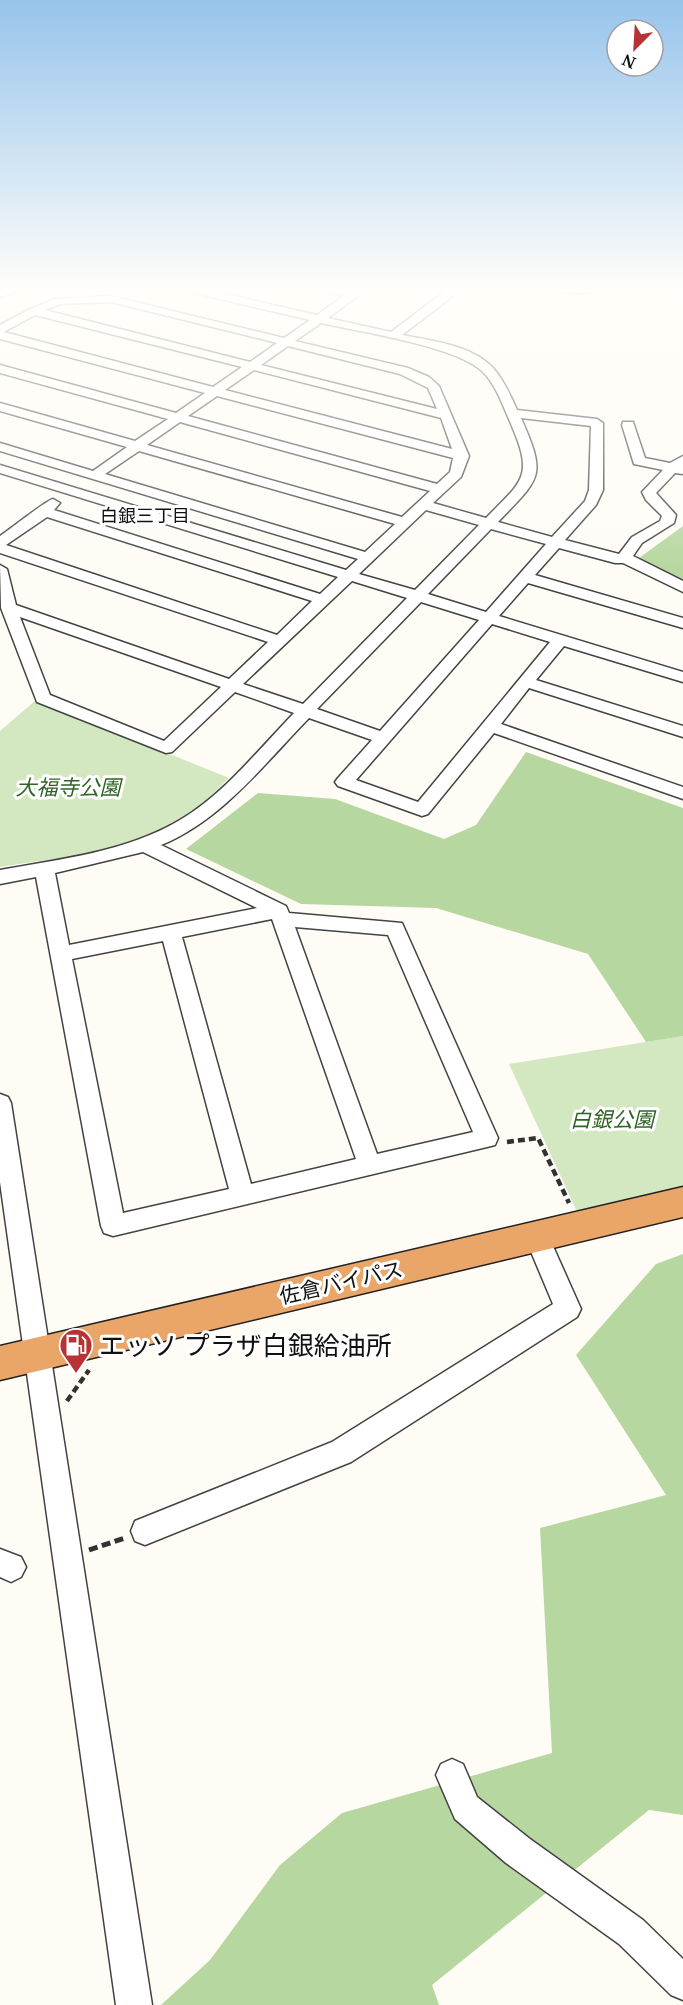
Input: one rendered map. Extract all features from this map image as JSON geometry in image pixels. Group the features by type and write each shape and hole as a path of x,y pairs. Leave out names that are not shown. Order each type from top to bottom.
{"highway":[{"name":"佐倉バイパス","path":"0,1363 683,1202"}],"street":[{"path":"50,383 440,489"},
{"path":"184,383 462,456"},
{"path":"0,543 45,512 46,508 228,383"},
{"path":"318,383 446,415"},
{"path":"0,569 9,608 43,698 166,748 460,470 462,456 433,386 427,383"},
{"path":"0,877 143,844 186,825 222,797 521,490 531,473 531,464 526,444 496,383"},
{"path":"0,407 405,522"},
{"path":"511,413 597,423 596,490 591,502 344,782 422,810 560,640"},
{"path":"628,426 639,461 679,466"},
{"path":"0,447 368,557"},
{"path":"625,558 636,539 667,523 669,515 649,492 679,466"},
{"path":"0,469 683,677"},
{"path":"424,505 615,558 625,558 683,587"},
{"path":"45,512 324,600"},
{"path":"0,548 280,641"},
{"path":"525,577 683,623"},
{"path":"9,608 383,738"},
{"path":"526,682 683,732"},
{"path":"490,726 683,793"},
{"path":"143,844 280,915 370,1166"},
{"path":"44,868 114,1226 487,1138 395,928 280,915 61,954"},
{"path":"171,933 243,1196"},
{"path":"0,1103 134,2005"},
{"path":"145,1531 341,1452 568,1309 536,1235"},
{"path":"452,1775 466,1808 518,1851 631,1932 683,1983"}],"path":[{"path":"487,1138 507,1142 538,1138 579,1225"},
{"path":"89,1550 145,1531"}],"green space":[{"path":"683,526 683,579 639,558"},
{"name":"大福寺公園","path":"36,700 229,778 181,820 139,840 69,857 0,867 0,731"},
{"path":"526,752 683,808 683,1036 646,1042 588,954 436,908 301,904 186,849 258,793 335,799 444,839 476,825"},
{"name":"白銀公園","path":"683,1036 683,1193 580,1218 509,1064"},
{"path":"683,1254 683,1815 649,1810 432,1985 439,2005 161,2005 210,1960 280,1865 342,1813 552,1753 540,1528 666,1495 576,1355 656,1264"}],"place":[{"name":"エッソ プラザ白銀給油所","path":"76,1374"}],"district":[{"name":"白銀三丁目","path":"145,515"}]}
